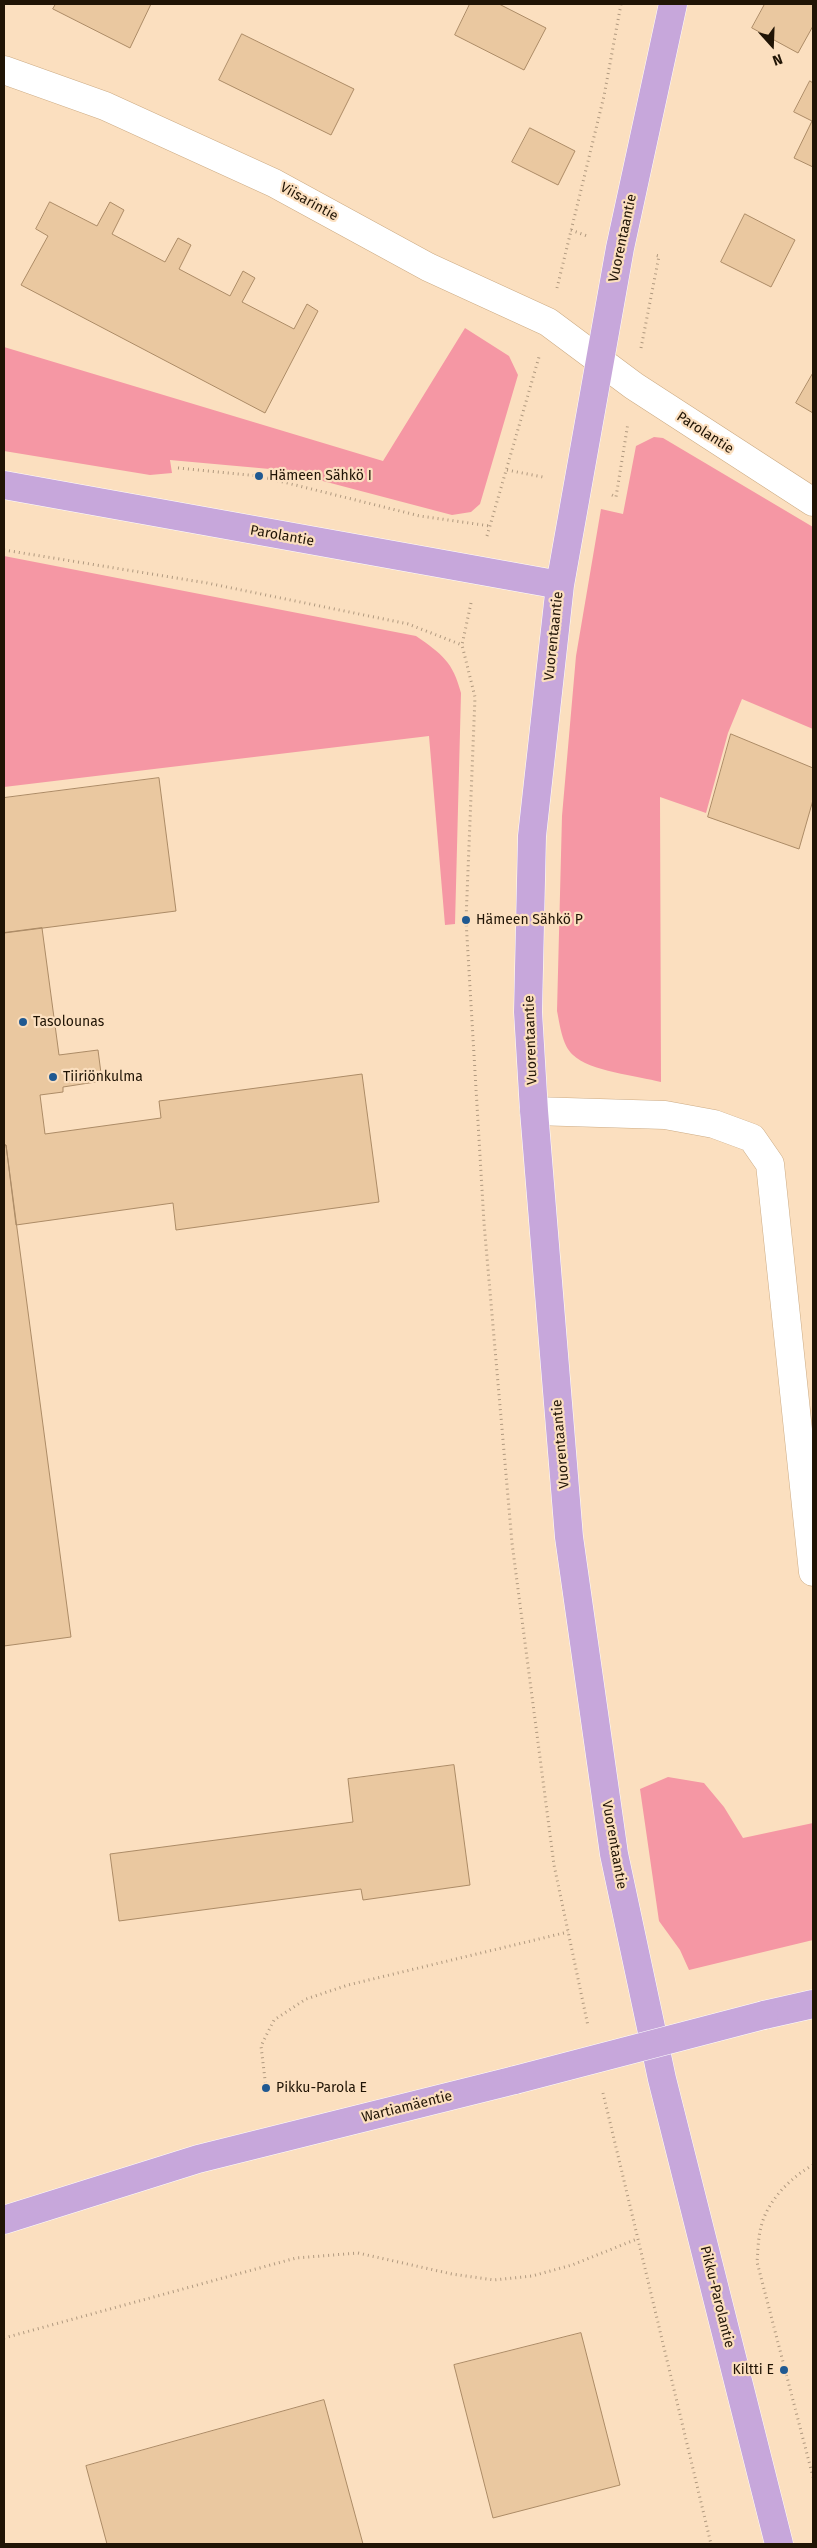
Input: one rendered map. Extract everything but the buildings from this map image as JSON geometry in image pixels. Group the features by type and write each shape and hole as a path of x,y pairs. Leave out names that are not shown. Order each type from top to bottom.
{"main road":[{"name":"Vuorentaantie","path":"662,2079 614,1854 569,1537 534,1111 528,1012 532,836 560,586 620,248 673,4"},
{"name":"Parolantie","path":"4,486 560,586"},
{"name":"Wartiamäentie","path":"4,2220 198,2159 813,2004"},
{"name":"Pikku-Parolantie","path":"662,2079 779,2544"}],"street":[{"name":"Viisarintie","path":"4,70 105,106 274,183 428,267 548,322 599,361"},
{"name":"Parolantie","path":"599,361 634,386 813,502"},
{"path":"534,1111 665,1115 714,1124 752,1138 770,1164 813,1572"}],"path":[{"path":"178,468 258,476 420,516 490,526"},
{"path":"4,550 207,583 408,624 462,645 475,697 466,920 485,1232 512,1544 554,1865 589,2030"},
{"path":"266,2088 261,2046 274,2020 306,1999 348,1985 568,1932"},
{"path":"602,2088 712,2544"},
{"path":"813,2165 804,2170 778,2193 761,2225 757,2262 813,2477"},
{"path":"4,2338 296,2258 358,2253 452,2274 494,2280 532,2276 572,2264 637,2239"}],"shaded area":[{"path":"465,328 509,356 518,375 480,504 471,512 452,515 281,470 170,460 172,473 150,475 4,451 4,347 383,461"},
{"path":"654,437 663,438 813,527 813,729 742,699 728,733 706,813 660,797 661,1082 602,1069 580,1061 566,1046 557,1011 562,816 576,656 601,509 623,514 636,446"},
{"path":"4,556 416,636 433,648 450,666 461,693 455,924 445,925 429,736 4,787"},
{"path":"668,1777 704,1783 724,1807 743,1838 813,1823 813,1940 689,1970 680,1950 659,1921 640,1789"}],"place":[{"name":"Hämeen Sähkö I","path":"259,476"},
{"name":"Hämeen Sähkö P","path":"466,920"},
{"name":"Tasolounas","path":"23,1022"},
{"name":"Tiiriönkulma","path":"53,1077"},
{"name":"Pikku-Parola E","path":"266,2088"},
{"name":"Kiltti E","path":"784,2370"}]}
